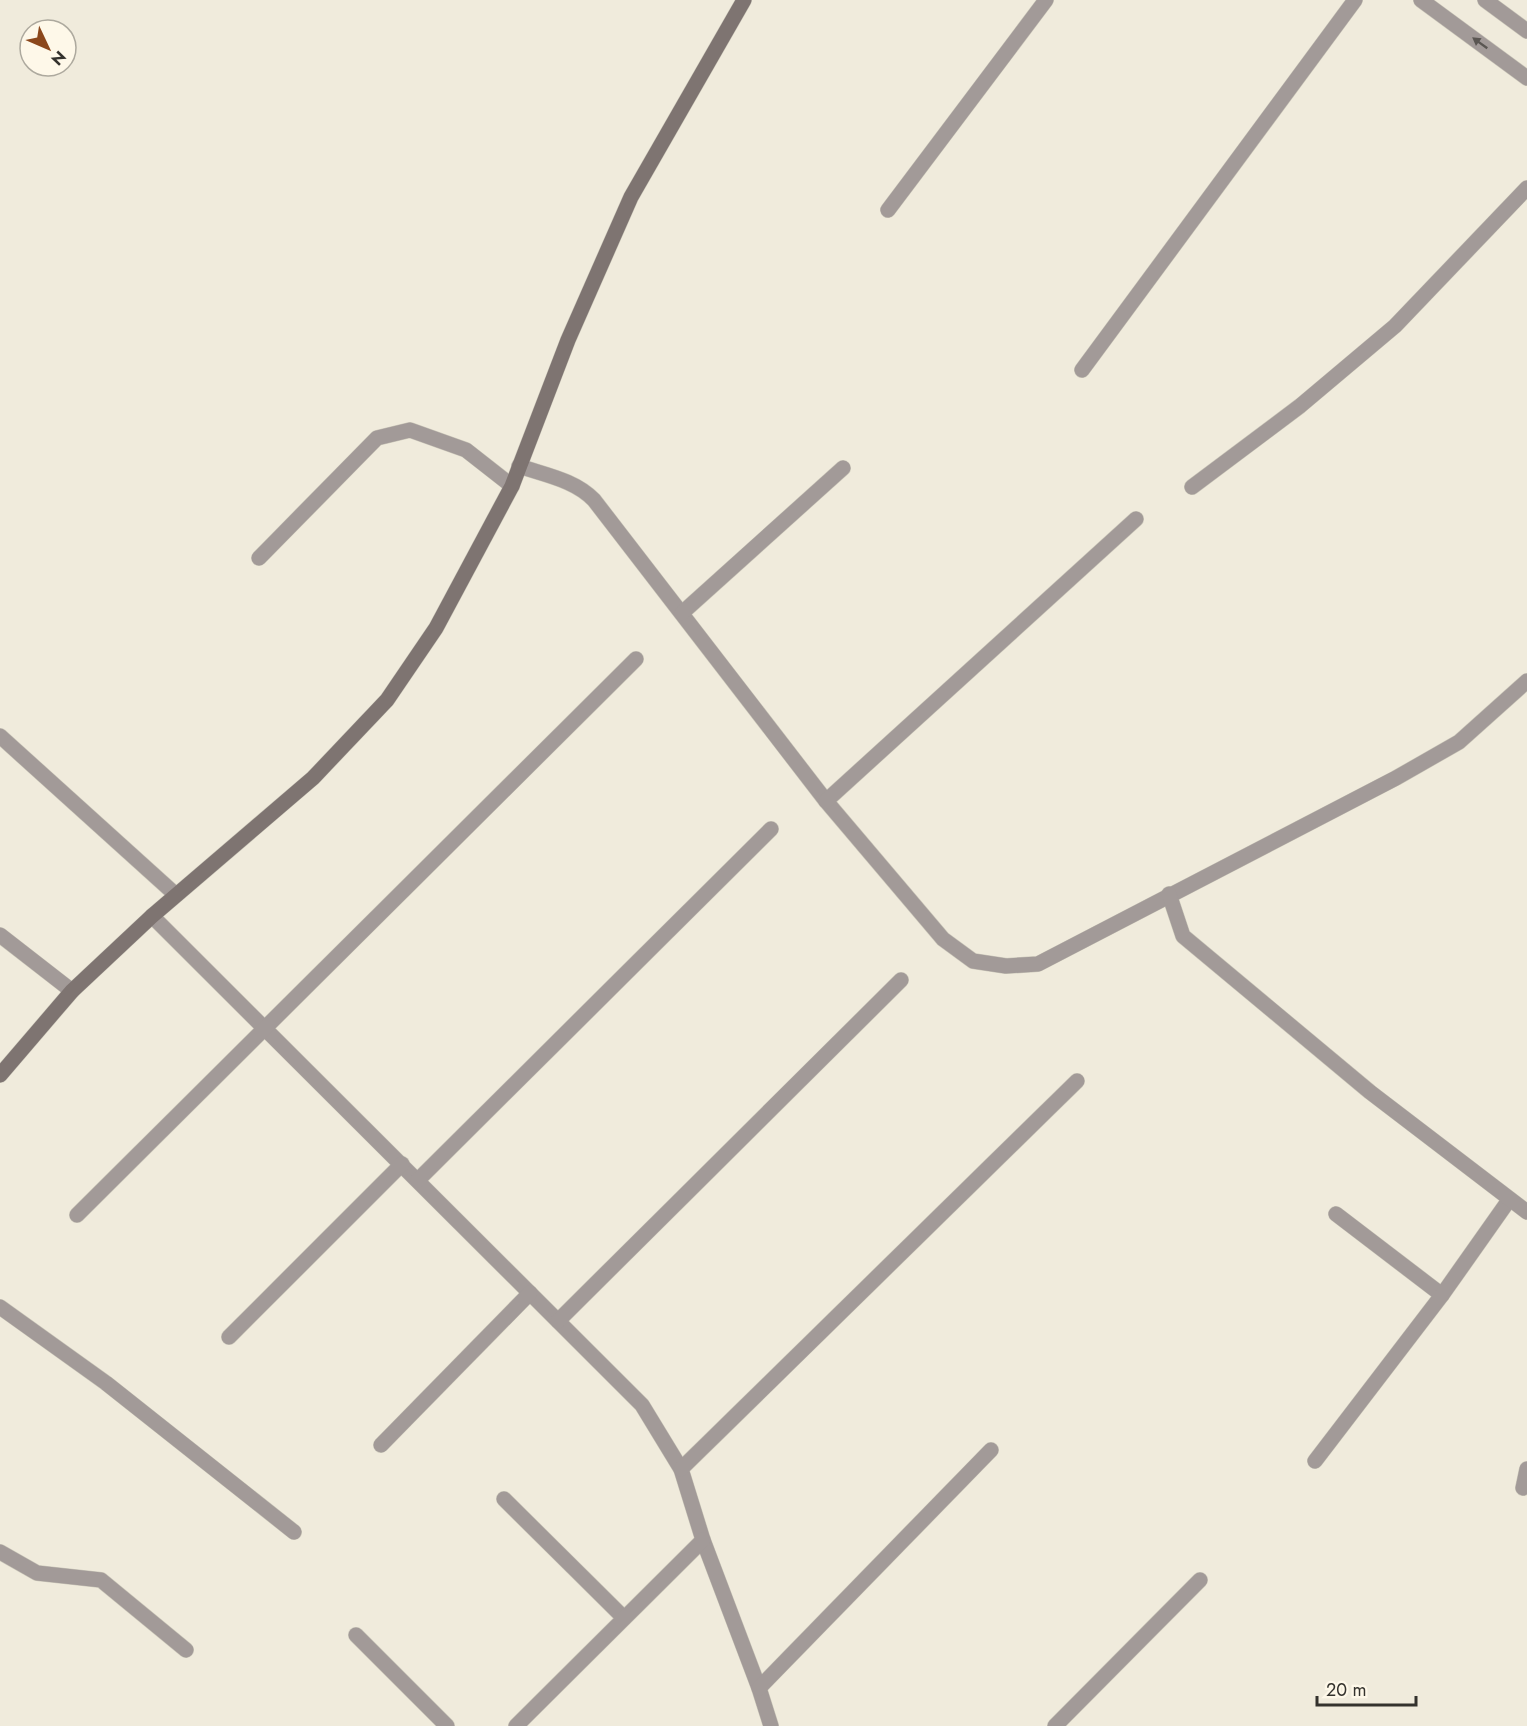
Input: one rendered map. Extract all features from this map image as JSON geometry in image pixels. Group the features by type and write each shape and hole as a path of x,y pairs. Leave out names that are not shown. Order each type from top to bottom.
{"street":[{"path":"0,1075 72,991 152,916 313,778 387,700 436,628 512,486 568,340 631,197 744,0"},
{"path":"888,210 1046,0"},
{"path":"1082,370 1355,0"},
{"path":"1421,0 1527,78"},
{"path":"1485,0 1527,31"},
{"path":"1192,487 1300,406 1395,326 1527,188"},
{"path":"259,558 377,438 410,430 466,450 512,486"},
{"path":"519,466 585,490 826,801 943,939 973,961 1006,966 1038,964 1396,778 1459,742 1527,681"},
{"path":"682,613 843,468"},
{"path":"826,801 1136,519"},
{"path":"77,1215 636,660"},
{"path":"0,736 176,895"},
{"path":"418,1180 771,829"},
{"path":"1169,894 1183,936 1370,1092 1527,1212"},
{"path":"152,916 642,1405 681,1469 703,1540 771,1726"},
{"path":"0,935 72,991"},
{"path":"558,1321 901,980"},
{"path":"681,1469 1077,1081"},
{"path":"229,1337 402,1164"},
{"path":"1315,1461 1442,1295 1509,1200"},
{"path":"1336,1214 1442,1295"},
{"path":"381,1445 530,1293"},
{"path":"0,1307 106,1383 294,1532"},
{"path":"759,1688 991,1450"},
{"path":"1523,1488 1527,1469"},
{"path":"504,1499 624,1618"},
{"path":"516,1726 703,1540"},
{"path":"0,1552 37,1573 101,1580 186,1650"},
{"path":"1055,1726 1200,1580"},
{"path":"356,1635 447,1726"}]}
